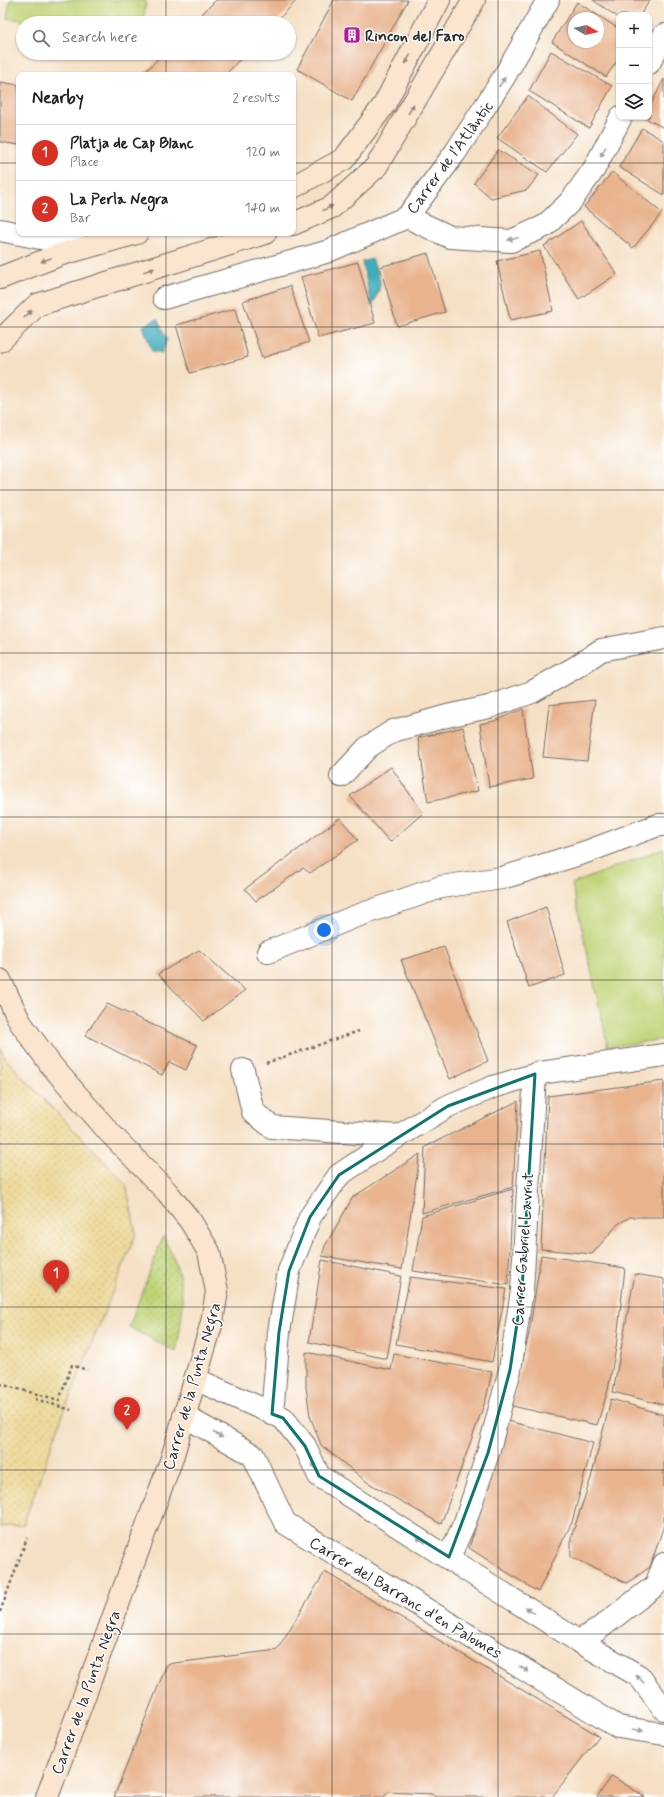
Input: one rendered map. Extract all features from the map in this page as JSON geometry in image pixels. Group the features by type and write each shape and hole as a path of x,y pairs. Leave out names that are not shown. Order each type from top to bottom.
{"street":[{"path":"296,185 344,159 384,105 439,0"},
{"path":"296,223 332,207 376,167 474,0"},
{"name":"Carrer de l'Atlàntic","path":"164,298 326,252 407,217 455,153 504,77 548,0"},
{"path":"652,57 664,34"},
{"path":"407,217 450,237 511,241 545,226 570,201 594,168 619,120"},
{"path":"0,230 16,233"},
{"path":"29,236 86,248"},
{"path":"0,278 59,255 127,236"},
{"path":"0,341 37,305 256,236"},
{"path":"341,776 368,747 394,730 447,716 490,707 532,692 576,667 601,650 664,638"},
{"path":"268,952 354,917 441,887 502,878 586,852 658,825 664,825"},
{"name":"Carrer de la Punta Negra","path":"0,980 20,1022 51,1065 109,1132 167,1192 191,1222 209,1252 217,1290 212,1322 172,1458 46,1797"},
{"path":"272,1414 279,1332 289,1271 310,1217 339,1175 448,1106 493,1087 535,1074 664,1055"},
{"path":"243,1070 253,1112 272,1127 399,1136"},
{"name":"Carrer Gabriel Lavrut","path":"449,1557 464,1522 488,1454 510,1370 522,1290 535,1074"},
{"path":"195,1379 283,1418 305,1446 319,1476 449,1557 578,1641 639,1676 664,1709"},
{"name":"Carrer del Barranc d'en Palomes","path":"184,1416 253,1455 285,1523 618,1726 664,1734"},
{"path":"578,1641 596,1631 656,1585 664,1564"}],"path":[{"path":"243,1070 295,1054 359,1031"},
{"path":"0,1384 59,1400 72,1365 87,1370"},
{"path":"35,1399 71,1410"},
{"path":"0,1612 27,1538"}],"highlighted area":[{"path":"535,1074 522,1290 510,1370 488,1453 449,1557 319,1476 305,1446 283,1418 272,1414 279,1332 289,1271 310,1217 339,1175 448,1106"}],"green space":[{"path":"10,0 146,0 144,16 16,16 16,19 7,18"},
{"path":"664,848 664,1039 608,1047 572,884"},
{"path":"163,1236 173,1256 180,1279 182,1310 176,1352 129,1327"}],"sand":[{"path":"0,1047 5,1058 126,1184 136,1234 62,1417 23,1525 0,1527"}],"water":[{"path":"372,259 378,273 380,283 378,293 372,307 362,262"},
{"path":"157,319 167,339 162,353 152,351 143,326"}],"building":[{"path":"216,0 297,0 282,16 200,16"},
{"name":"Rincon del Faro","path":"334,0 408,0 352,101 297,69"},
{"path":"593,0 650,0 642,12 616,12 616,16"},
{"path":"577,2 593,12 571,12"},
{"path":"568,16 568,48 604,48 604,19 616,27 616,62 606,77 552,42"},
{"path":"551,51 612,86 589,128 529,91"},
{"path":"157,60 239,60 228,72 145,72"},
{"path":"664,79 664,128 649,120 652,120 652,102"},
{"path":"0,82 16,85 16,145 0,142"},
{"path":"528,96 577,134 547,172 497,138"},
{"path":"642,128 664,141 664,195 619,167"},
{"path":"498,150 539,175 527,190 491,198 474,183"},
{"path":"612,172 662,213 633,248 584,207"},
{"path":"581,221 617,274 579,299 544,246"},
{"path":"540,251 553,311 510,320 497,261"},
{"path":"428,253 445,312 397,326 380,267"},
{"path":"358,262 375,323 318,338 301,277"},
{"path":"290,286 309,342 262,358 243,301"},
{"path":"235,309 248,357 190,373 176,325"},
{"path":"595,700 587,761 543,757 549,705"},
{"path":"523,709 533,779 489,787 480,724 494,721"},
{"path":"463,727 478,791 428,802 418,738"},
{"path":"391,767 423,813 390,842 350,796"},
{"path":"340,818 358,840 310,873 303,868 256,901 245,889"},
{"path":"546,907 565,975 529,988 507,922"},
{"path":"444,947 488,1061 450,1079 401,960"},
{"path":"199,950 245,990 204,1021 158,974"},
{"path":"107,1004 197,1045 186,1070 169,1062 162,1075 85,1035"},
{"path":"664,1081 664,1217 630,1217 618,1224 592,1254 541,1249 548,1096"},
{"path":"518,1101 513,1187 422,1213 425,1147"},
{"path":"420,1154 402,1269 322,1256 325,1246 353,1197"},
{"path":"513,1189 508,1285 413,1271 422,1216"},
{"path":"541,1255 625,1268 616,1348 608,1390 597,1425 512,1406 529,1334"},
{"path":"322,1260 401,1276 387,1359 309,1342"},
{"path":"635,1274 664,1279 664,1405 613,1392"},
{"path":"410,1277 506,1289 492,1362 396,1344"},
{"path":"306,1352 391,1370 394,1354 492,1372 486,1399 441,1524 367,1482 321,1445 310,1416 306,1387"},
{"path":"611,1399 664,1415 664,1525 650,1567 627,1583 571,1557 571,1538 591,1478"},
{"path":"508,1421 593,1443 572,1522 538,1592 469,1548"},
{"path":"325,1572 599,1736 552,1797 435,1797 432,1794 388,1792 384,1797 114,1797 167,1664 277,1650"},
{"path":"612,1776 645,1797 597,1797"}],"place":[{"name":"Rincon del Faro","path":"352,35"},
{"name":"Platja de Cap Blanc","path":"56,1293"},
{"name":"La Perla Negra","path":"127,1430"}]}
